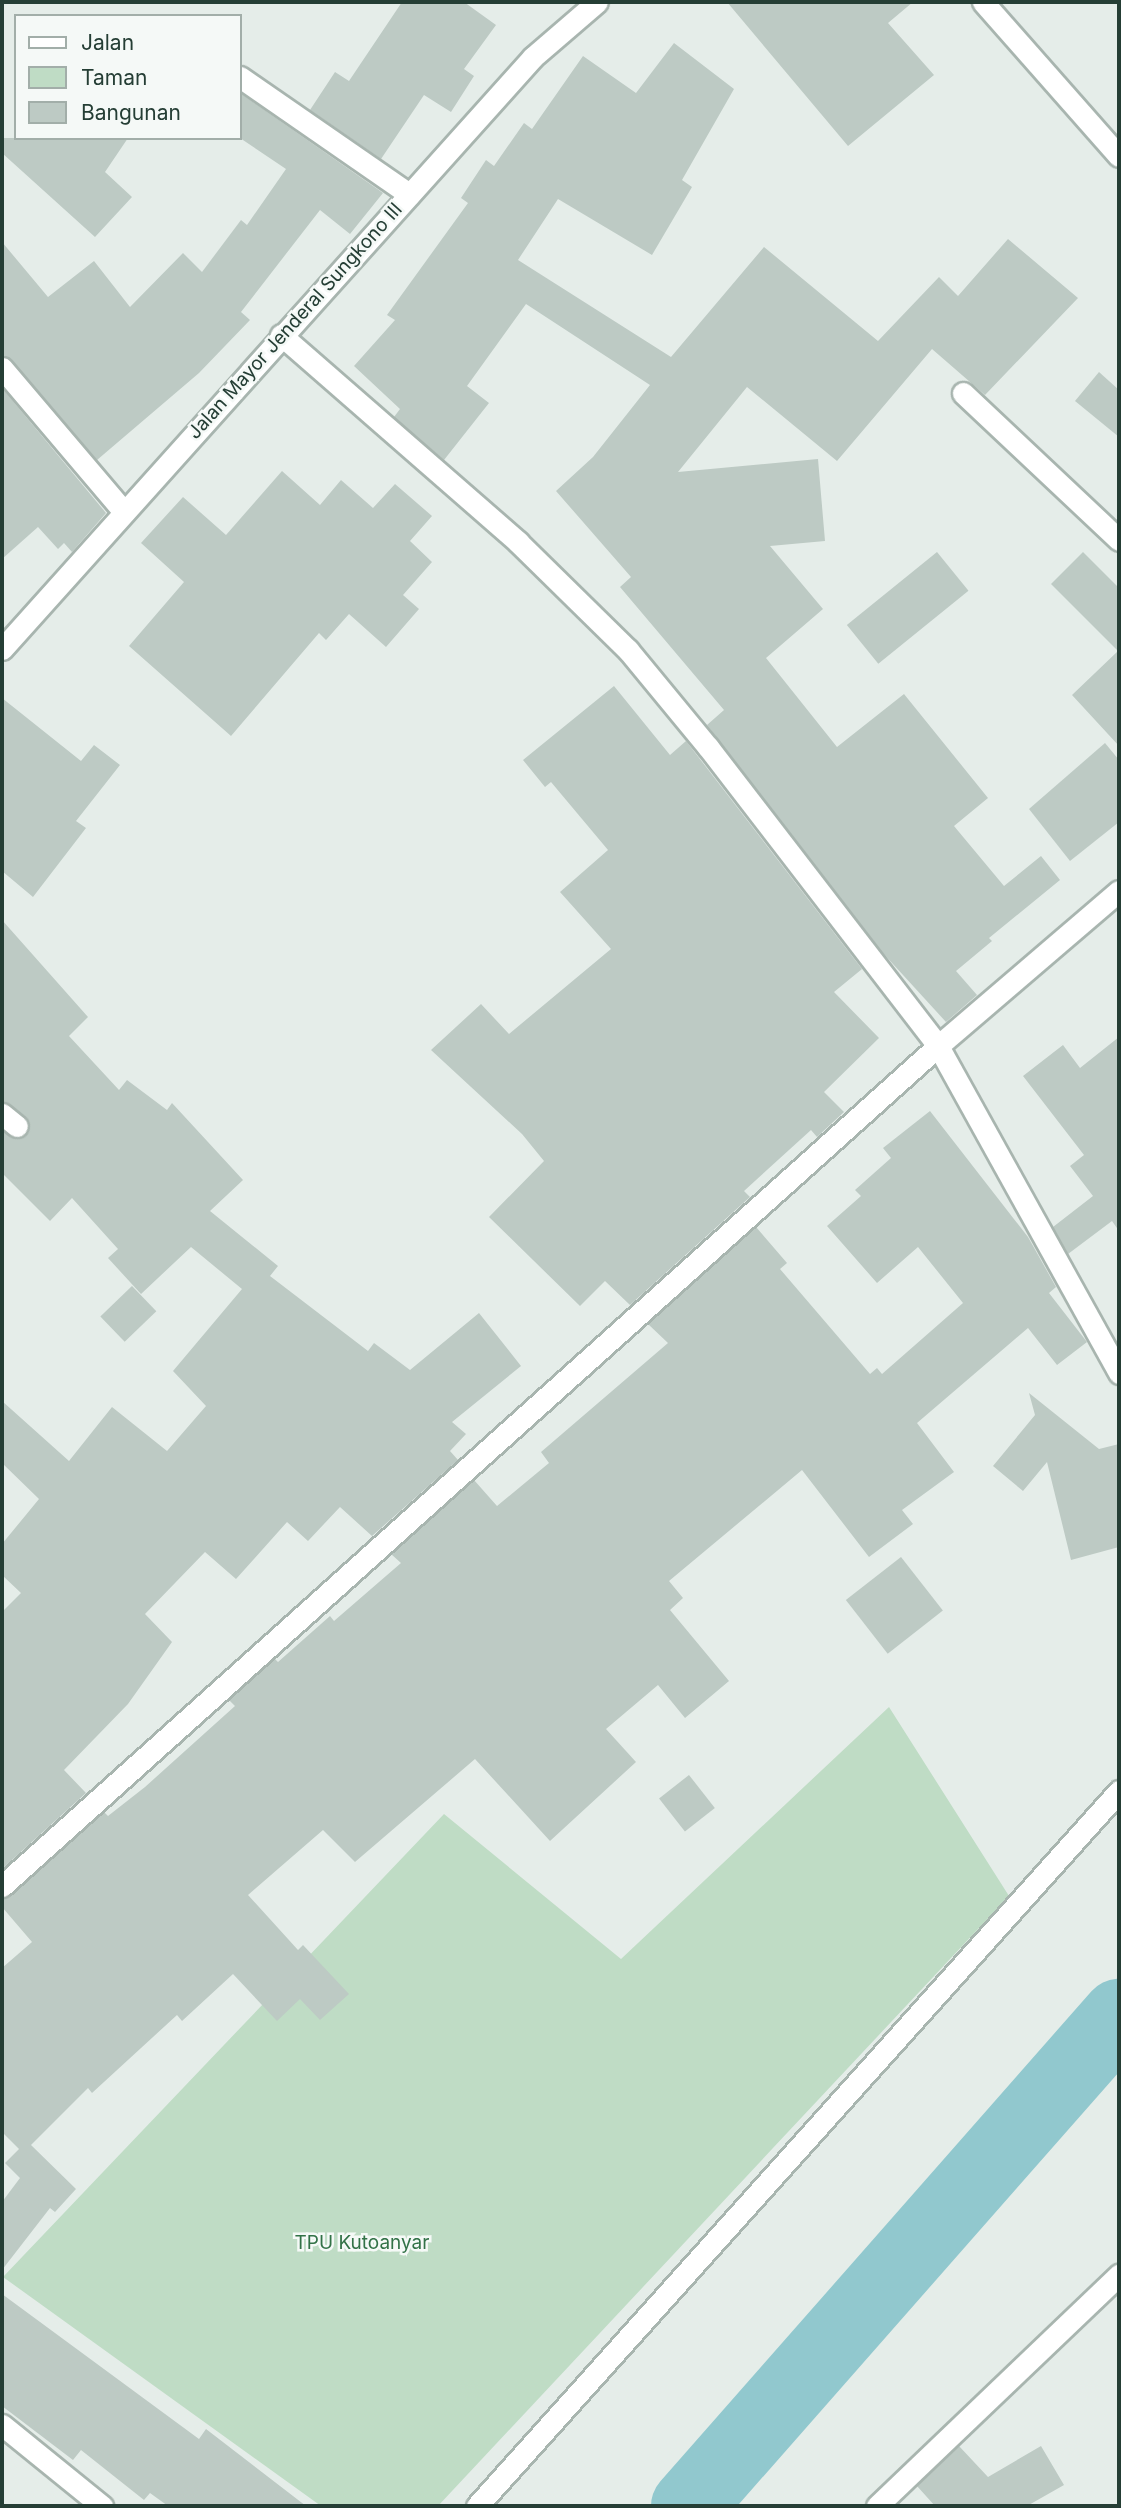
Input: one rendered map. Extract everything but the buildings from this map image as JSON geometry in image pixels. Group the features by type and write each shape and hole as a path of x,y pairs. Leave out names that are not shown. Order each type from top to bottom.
{"street":[{"name":"Jalan Mayor Jenderal Sungkono III","path":"2,649 533,57 597,2"},
{"path":"983,2 1119,156"},
{"path":"242,78 409,194"},
{"path":"281,335 518,542 628,650 938,1046 1119,1373"},
{"path":"2,368 124,512"},
{"path":"963,393 1119,540"},
{"path":"2,1886 938,1046 1119,891"},
{"path":"477,2506 1119,1791"},
{"path":"877,2506 1119,2276"},
{"path":"2,2425 102,2506"}],"green space":[{"name":"TPU Kutoanyar","path":"889,1707 1009,1896 438,2506 321,2506 3,2277 444,1814 621,1959"}],"waterway":[{"path":"688,2506 1119,2016"}]}
